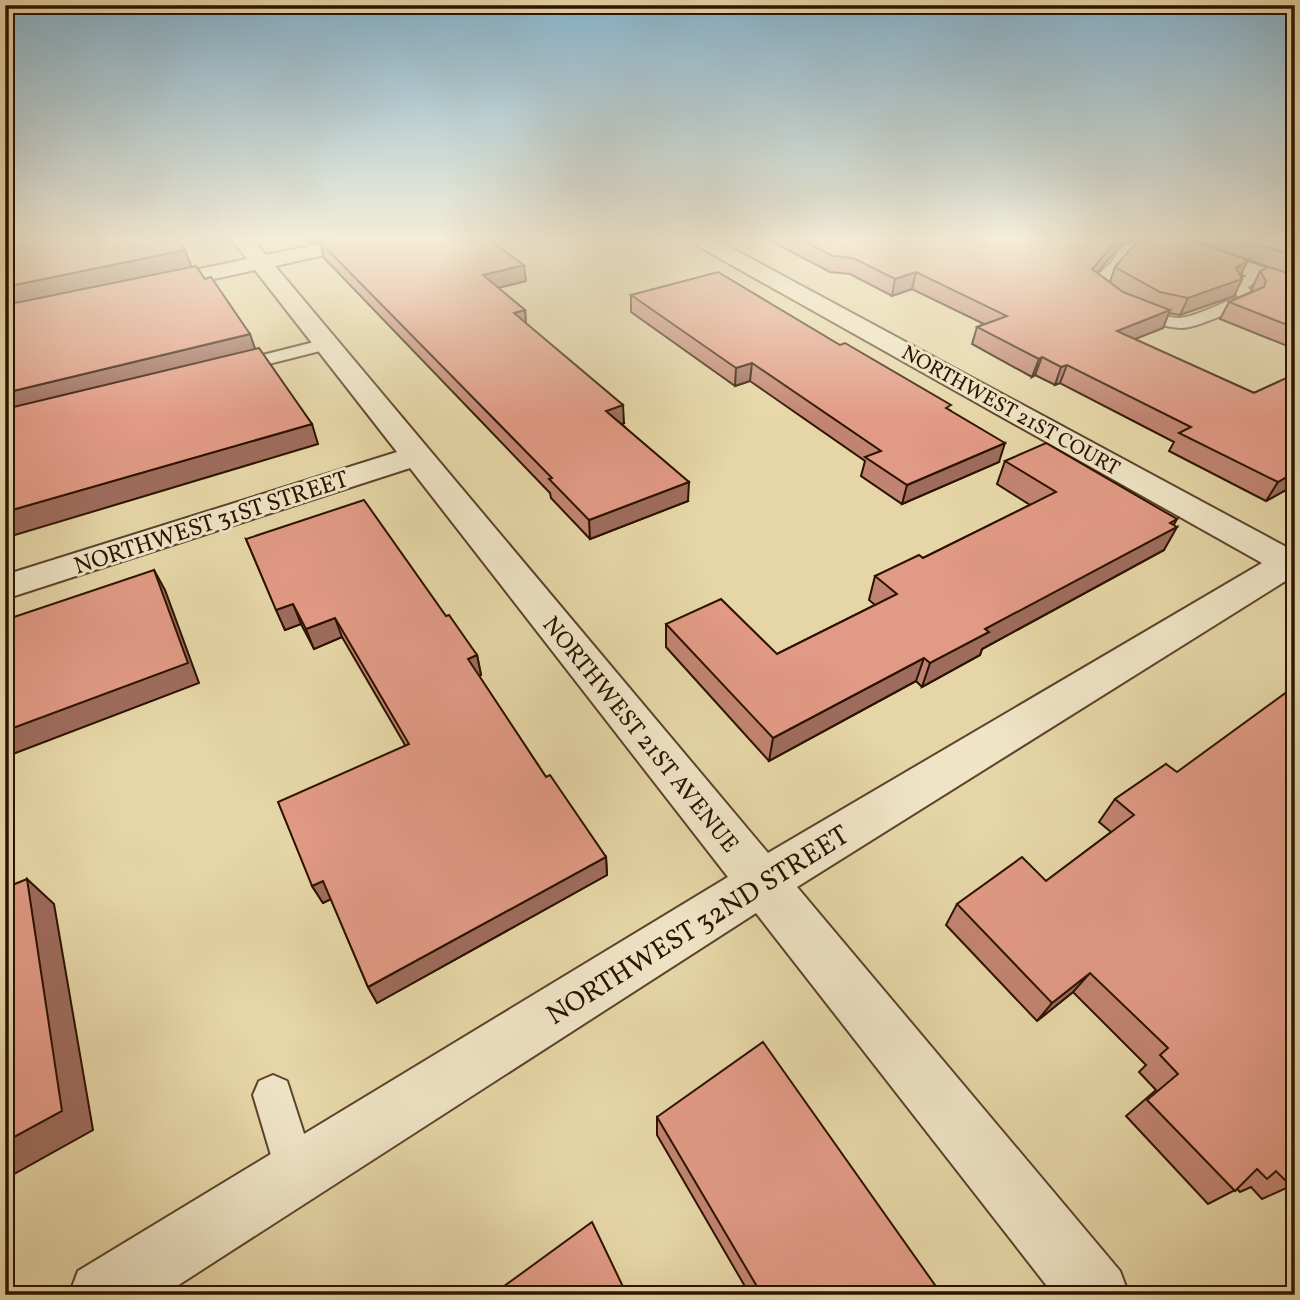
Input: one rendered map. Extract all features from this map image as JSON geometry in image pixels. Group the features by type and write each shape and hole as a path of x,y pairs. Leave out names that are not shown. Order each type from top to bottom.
{"street":[{"name":"NORTHWEST 21ST AVENUE","path":"289,298 1096,1295"},
{"name":"NORTHWEST 21ST COURT","path":"808,298 1292,561"},
{"name":"NORTHWEST 31ST STREET","path":"5,587 417,456"},
{"name":"NORTHWEST 32ND STREET","path":"102,1295 761,883 1292,561"}],"lane":[{"path":"1120,298 1182,323 1246,298"},
{"path":"219,371 327,344"},
{"path":"273,1096 296,1174"}],"building":[{"path":"41,298 225,298 250,334 5,393 5,305"},
{"path":"375,298 510,298 525,310 514,313 623,405 606,411 689,482 589,520 549,479 552,478"},
{"path":"635,298 761,298 840,345 845,343 951,405 946,408 1005,443 907,485 865,457 881,451 752,363 736,368"},
{"path":"969,298 1138,298 1170,310 1117,331 1254,393 1295,374 1295,472 1278,482 1179,433 1191,427 1067,365 1061,367 1042,357 1039,359 977,327 1007,316"},
{"path":"1239,298 1295,298 1295,328 1229,302"},
{"path":"259,348 312,424 5,512 5,409"},
{"path":"1046,443 1177,519 1170,523 1177,527 985,629 989,632 930,663 924,658 773,738 666,624 721,599 777,654 897,594 875,576 919,555 923,558 1056,492 1005,461"},
{"path":"364,500 477,655 468,659 546,777 550,775 606,857 368,987 323,881 312,886 278,802 409,744 335,618 306,629 293,604 276,610 246,539"},
{"path":"154,570 188,663 5,731 5,620"},
{"path":"1295,686 1295,1182 1291,1186 1276,1171 1267,1179 1257,1169 1235,1191 1147,1100 1178,1074 1160,1055 1168,1048 1090,973 1052,1003 957,904 1022,857 1046,881 1134,815 1115,799 1166,764 1177,772"},
{"path":"27,879 62,1111 5,1142 5,888"},
{"path":"763,1042 942,1295 762,1295 657,1117"},
{"path":"592,1222 627,1295 492,1295"}]}
